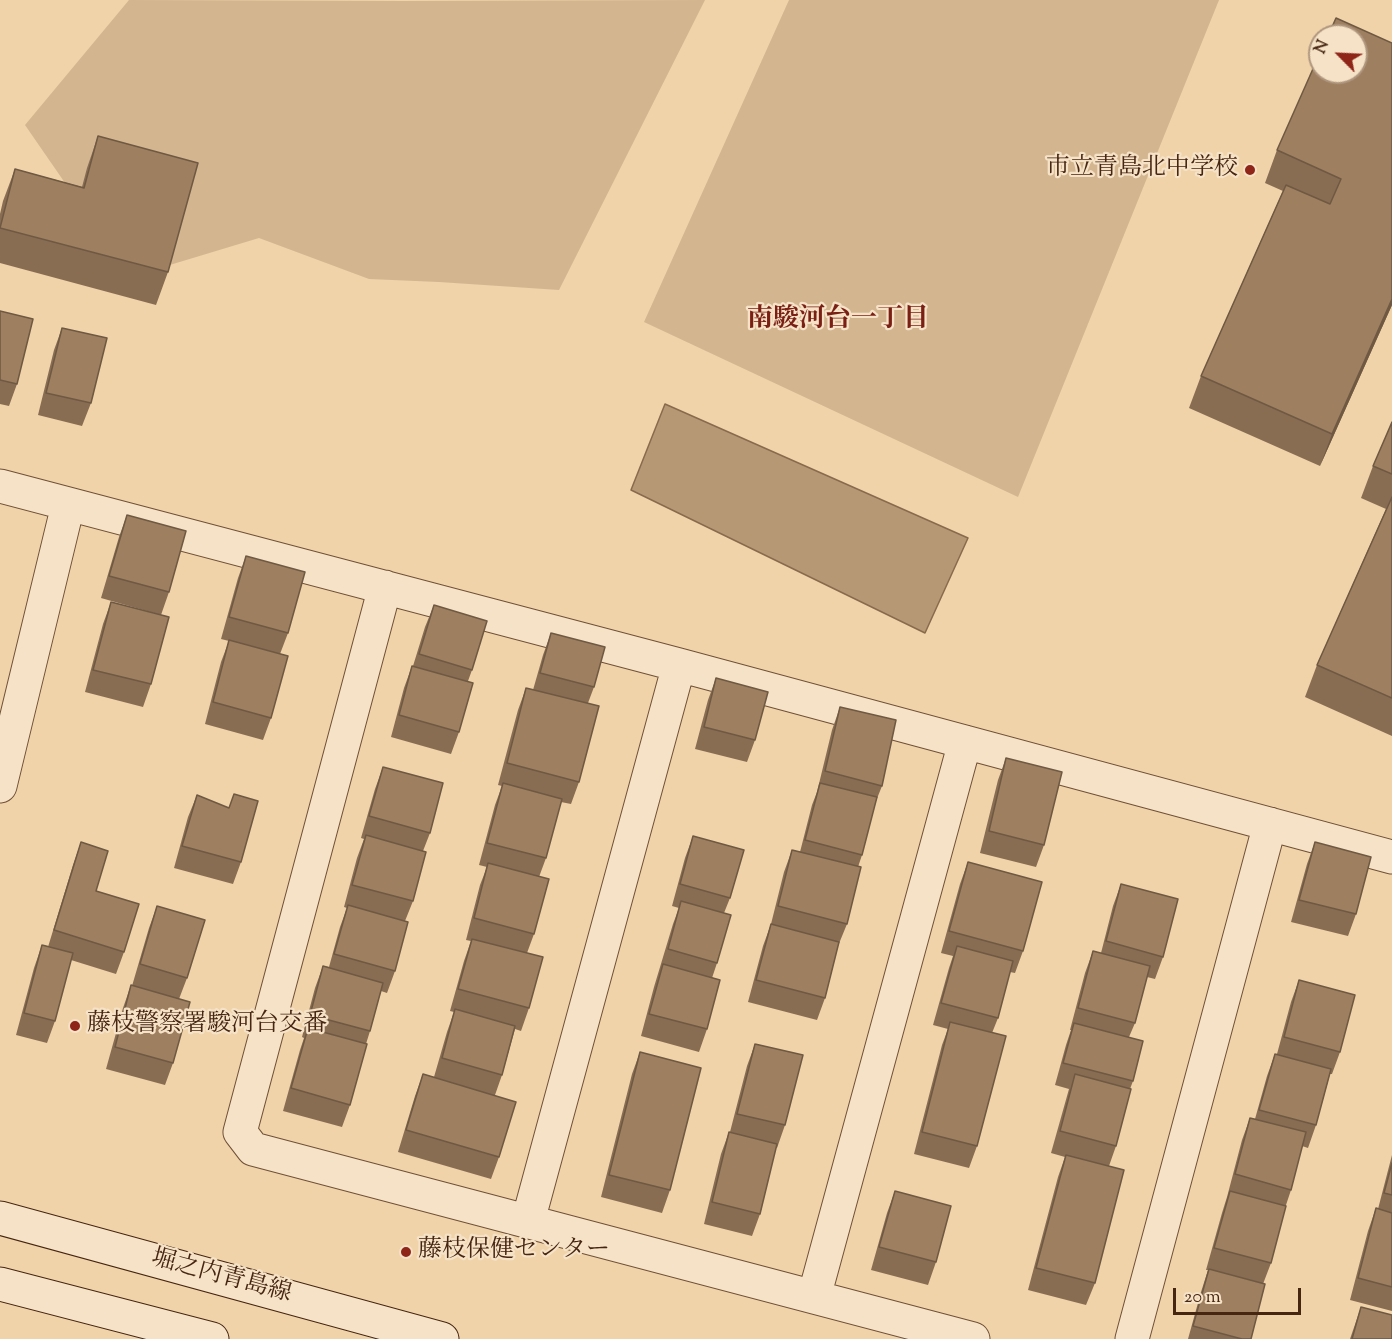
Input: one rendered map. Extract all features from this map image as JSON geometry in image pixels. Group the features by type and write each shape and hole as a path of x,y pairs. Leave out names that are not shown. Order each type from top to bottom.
{"street":[{"path":"0,486 679,664 1392,857"},
{"path":"0,786 68,505"},
{"path":"385,587 240,1132 253,1149 973,1339"},
{"path":"528,1221 679,664"},
{"path":"814,1297 965,742"},
{"path":"1132,1339 1270,824"},
{"name":"堀之内青島線","path":"0,1218 442,1339"},
{"path":"0,1284 212,1339"}],"shaded area":[{"path":"129,0 705,0 559,290 369,279 259,238 130,277 25,125"},
{"path":"789,0 1219,0 1018,497 644,322"},
{"path":"665,404 968,538 925,633 631,490"}],"building":[{"path":"1336,18 1349,24 1333,24"},
{"path":"1368,32 1392,43 1392,299 1332,434 1201,376 1286,185 1330,204 1341,179 1277,150 1308,80 1308,84 1368,84"},
{"path":"98,136 198,163 168,272 0,228 15,169 84,188"},
{"path":"0,311 33,319 17,384 0,380"},
{"path":"62,328 107,338 91,403 46,393"},
{"path":"1392,422 1392,474 1373,466"},
{"path":"1392,497 1392,698 1317,665"},
{"path":"127,515 186,531 169,592 109,576"},
{"path":"246,556 305,572 288,633 229,617"},
{"path":"111,602 169,617 151,684 93,670"},
{"path":"434,605 487,621 472,670 419,654"},
{"path":"551,633 605,647 594,687 540,673"},
{"path":"229,640 288,656 271,718 213,702"},
{"path":"412,666 473,683 459,732 399,715"},
{"path":"716,678 768,692 755,740 704,727"},
{"path":"526,688 599,706 579,782 507,763"},
{"path":"840,707 896,720 882,786 825,771"},
{"path":"1006,758 1062,772 1044,845 989,831"},
{"path":"383,767 443,783 430,833 369,816"},
{"path":"503,783 562,799 546,858 487,843"},
{"path":"820,783 877,797 862,855 805,840"},
{"path":"234,794 258,801 241,862 182,846 197,795 229,808"},
{"path":"366,835 426,852 413,901 352,885"},
{"path":"693,836 744,850 730,898 680,884"},
{"path":"81,842 108,851 96,891 139,904 124,952 54,930"},
{"path":"1315,842 1371,857 1356,914 1299,900"},
{"path":"792,850 861,867 847,924 778,906"},
{"path":"968,862 1042,882 1023,951 949,931"},
{"path":"488,863 549,879 534,934 474,918"},
{"path":"1121,884 1178,899 1163,957 1106,941"},
{"path":"681,901 731,915 717,963 668,949"},
{"path":"348,905 408,922 395,971 334,954"},
{"path":"157,906 205,920 187,978 140,964"},
{"path":"771,924 839,942 825,998 756,980"},
{"path":"472,939 543,957 529,1008 458,989"},
{"path":"42,945 73,953 55,1021 24,1013"},
{"path":"957,946 1013,961 998,1018 941,1003"},
{"path":"1093,951 1150,966 1135,1023 1078,1008"},
{"path":"663,964 720,980 707,1029 649,1014"},
{"path":"323,966 383,983 370,1031 310,1015"},
{"path":"1299,980 1355,995 1340,1052 1284,1037"},
{"path":"131,985 190,1002 173,1063 115,1047"},
{"path":"455,1009 515,1026 502,1075 442,1058"},
{"path":"950,1022 1006,1036 977,1146 922,1132"},
{"path":"1074,1023 1143,1041 1133,1081 1063,1063"},
{"path":"308,1028 367,1044 350,1105 291,1088"},
{"path":"755,1044 803,1055 785,1125 737,1114"},
{"path":"640,1052 701,1068 670,1190 609,1175"},
{"path":"1275,1054 1331,1069 1316,1125 1259,1110"},
{"path":"423,1074 516,1102 499,1157 406,1130"},
{"path":"1075,1074 1131,1089 1116,1146 1060,1131"},
{"path":"1250,1118 1306,1132 1291,1190 1235,1174"},
{"path":"729,1132 777,1144 760,1214 712,1202"},
{"path":"1066,1155 1124,1170 1095,1283 1036,1268"},
{"path":"1392,1163 1392,1195 1384,1193"},
{"path":"895,1191 951,1206 936,1262 879,1247"},
{"path":"1230,1191 1286,1206 1271,1263 1214,1248"},
{"path":"1376,1208 1392,1213 1392,1287 1358,1278"},
{"path":"1209,1269 1265,1284 1251,1339 1242,1339 1193,1326"},
{"path":"1361,1307 1392,1315 1392,1339 1352,1339"}],"place":[{"name":"市立青島北中学校","path":"1250,170"},
{"name":"藤枝警察署駿河台交番","path":"75,1026"},
{"name":"藤枝保健センター","path":"406,1252"}],"district":[{"name":"南駿河台一丁目","path":"838,322"}]}
